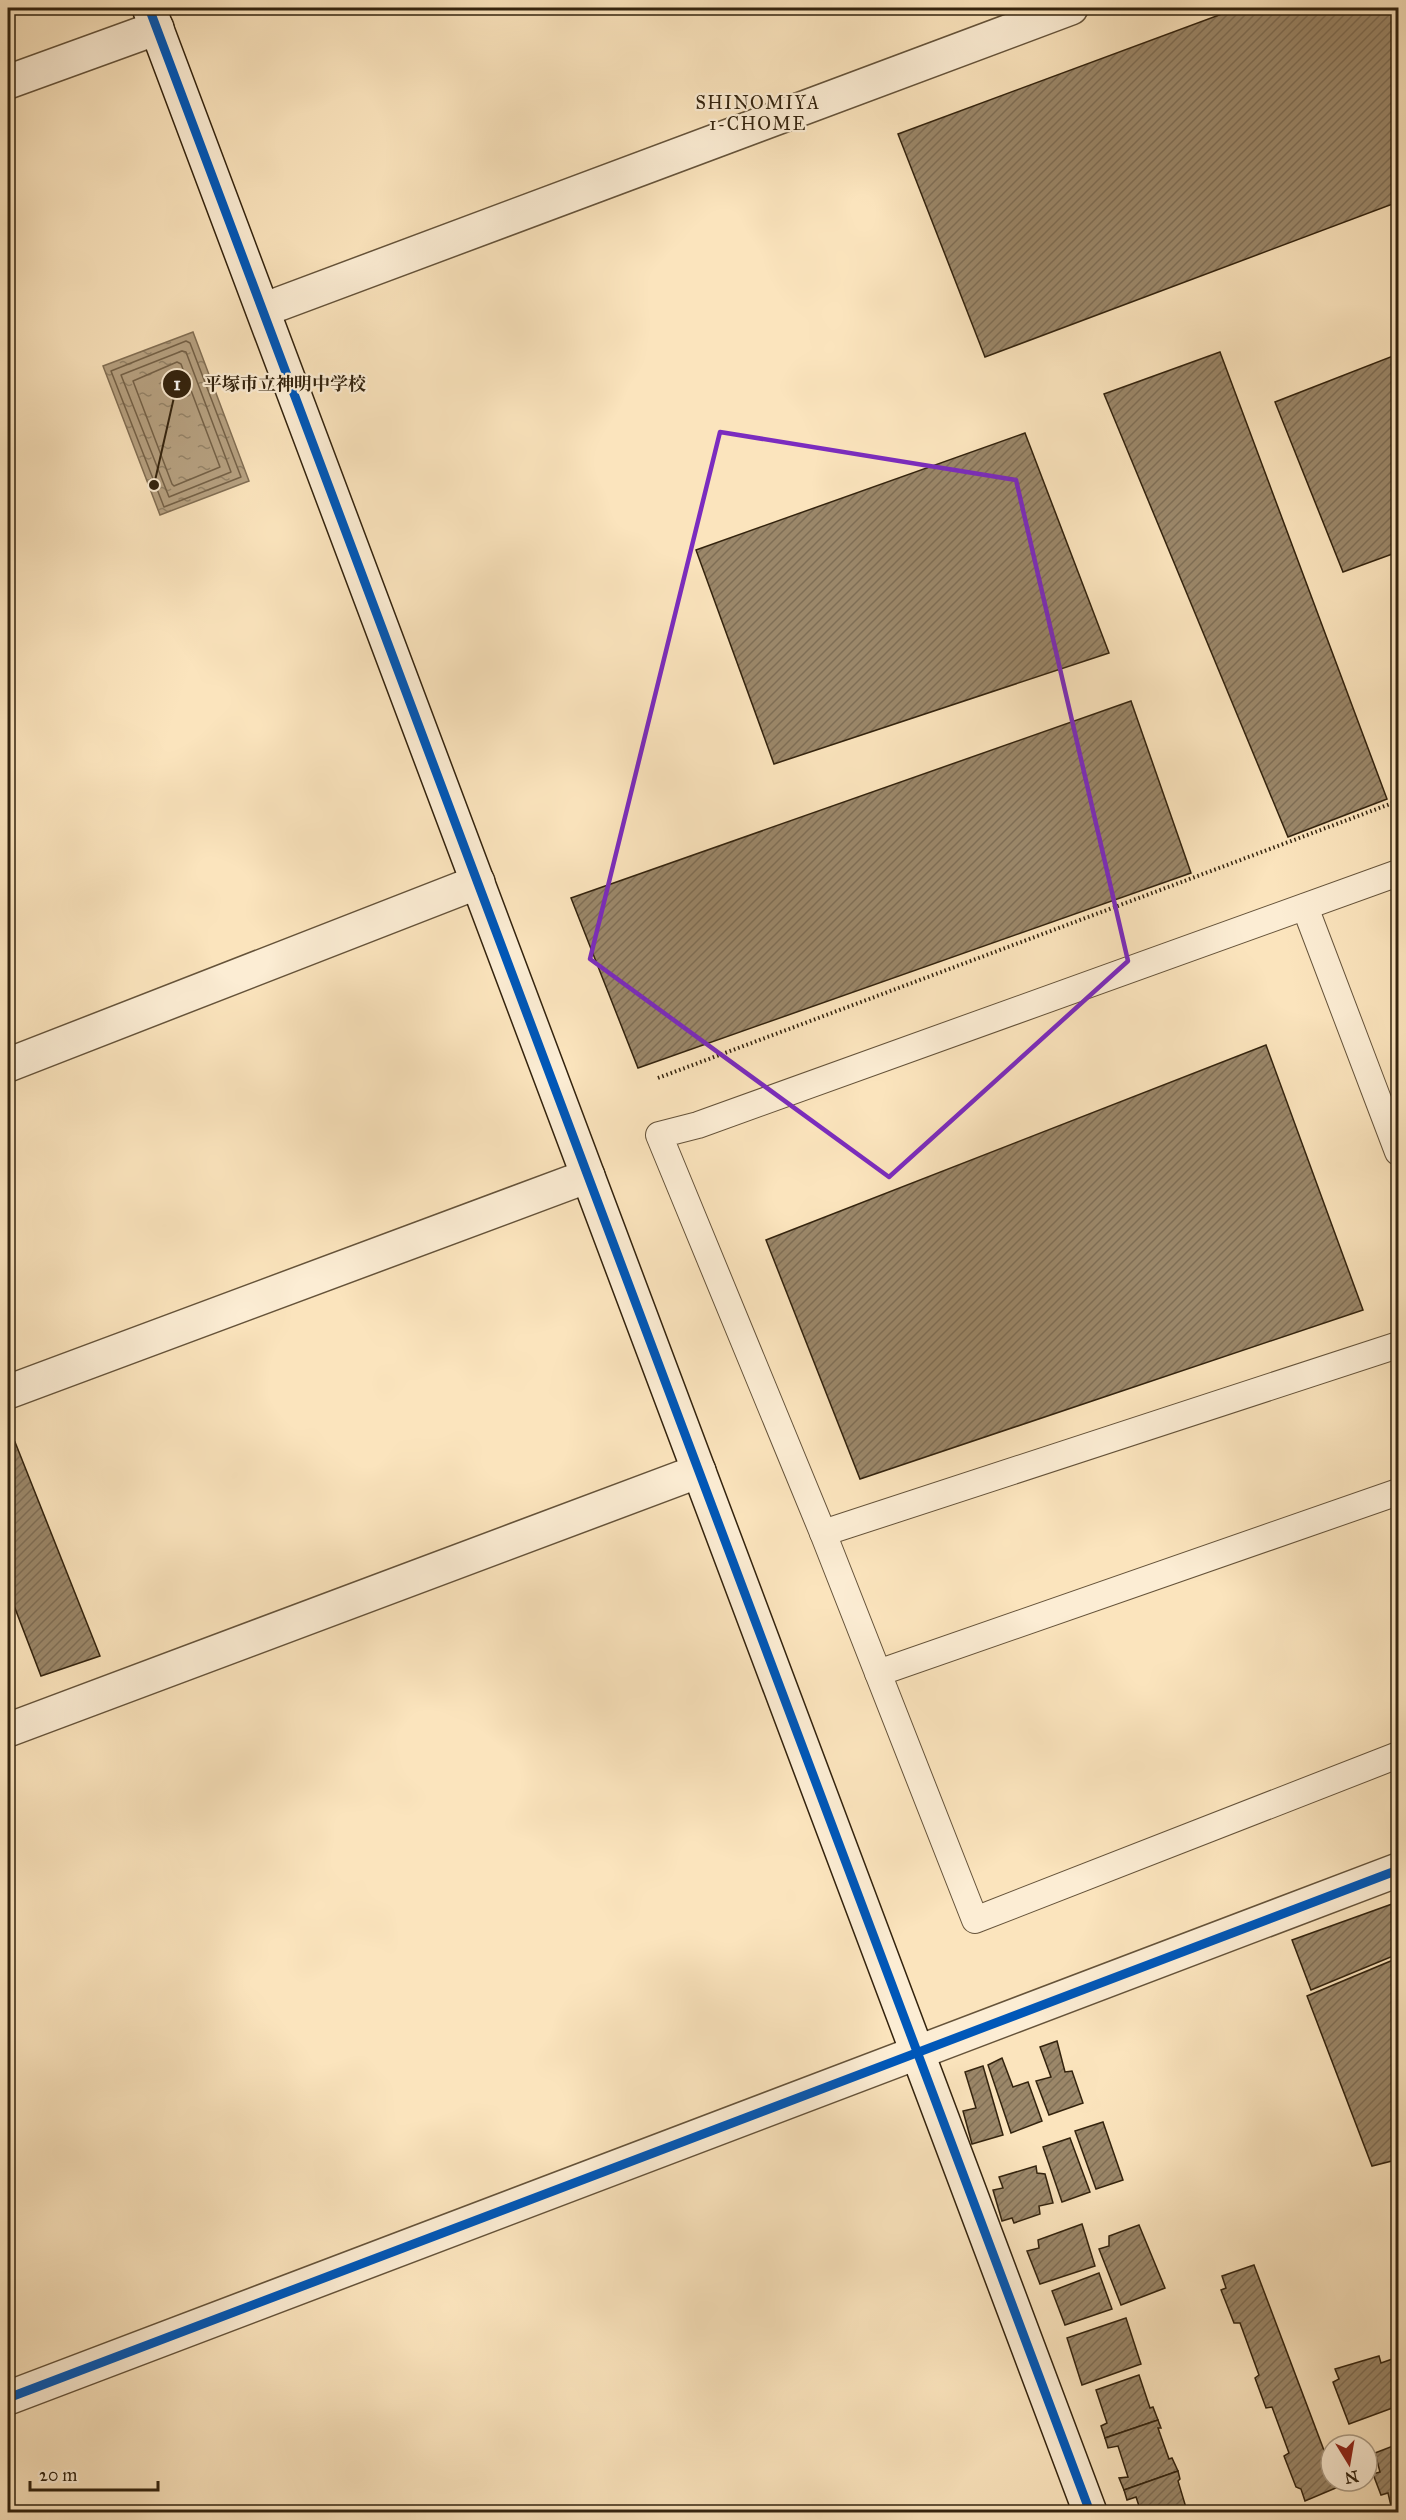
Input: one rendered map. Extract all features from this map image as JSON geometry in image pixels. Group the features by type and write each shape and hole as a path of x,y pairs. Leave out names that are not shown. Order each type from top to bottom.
{"street":[{"path":"263,310 1071,8"},
{"path":"8,82 153,18 1090,2512"},
{"path":"8,1065 478,882"},
{"path":"8,1392 588,1176"},
{"path":"8,1730 699,1471"},
{"path":"8,2398 1398,1870"}],"lane":[{"path":"1398,873 698,1125 659,1135 823,1533 975,1920 1398,1755"},
{"path":"1305,907 1398,1152"},
{"path":"823,1533 1398,1345"},
{"path":"878,1673 1398,1491"}],"path":[{"path":"658,1078 1398,801"}],"highlighted area":[{"path":"720,432 1016,480 1128,961 889,1177 590,959"}],"water":[{"path":"193,332 249,481 160,515 103,366"}],"building":[{"path":"1238,8 1398,8 1398,202 985,357 898,134"},
{"path":"1220,352 1387,799 1288,837 1104,394"},
{"path":"1398,354 1398,552 1343,572 1275,402"},
{"path":"1025,433 1109,653 774,764 696,550"},
{"path":"1131,701 1191,873 638,1068 571,898"},
{"path":"1266,1045 1363,1310 860,1479 766,1240"},
{"path":"15,1442 100,1656 41,1676 8,1590 8,1445"},
{"path":"1392,1904 1398,1922 1398,1954 1311,1990 1292,1940"},
{"path":"1398,1958 1398,2167 1396,2160 1372,2166 1307,1996"},
{"path":"1057,2041 1065,2072 1072,2071 1083,2103 1049,2115 1036,2081 1051,2077 1040,2047"},
{"path":"1002,2058 1013,2087 1028,2082 1042,2121 1011,2133 988,2065"},
{"path":"983,2066 1003,2135 972,2144 963,2111 976,2108 965,2072"},
{"path":"1103,2122 1123,2180 1096,2189 1075,2131"},
{"path":"1070,2138 1090,2192 1062,2202 1043,2147"},
{"path":"1036,2166 1037,2173 1045,2174 1053,2203 1039,2206 1040,2214 1014,2223 1012,2218 1002,2221 993,2190 1003,2188 999,2177"},
{"path":"1082,2224 1095,2266 1040,2284 1027,2251 1039,2248 1038,2240"},
{"path":"1139,2225 1165,2288 1121,2305 1099,2249 1109,2246 1109,2236"},
{"path":"1254,2265 1319,2437 1319,2493 1324,2493 1305,2501 1301,2489 1296,2487 1284,2456 1289,2453 1272,2407 1266,2408 1255,2378 1259,2375 1240,2323 1234,2323 1221,2290 1226,2288 1222,2276"},
{"path":"1099,2273 1112,2309 1065,2325 1052,2291"},
{"path":"1126,2318 1141,2364 1082,2385 1067,2338"},
{"path":"1379,2356 1381,2363 1398,2357 1398,2406 1349,2424 1333,2382 1339,2379 1335,2369"},
{"path":"1139,2375 1150,2408 1153,2407 1158,2420 1105,2438 1101,2426 1107,2423 1096,2390"},
{"path":"1158,2420 1161,2428 1158,2428 1169,2459 1172,2458 1178,2471 1124,2490 1119,2478 1128,2477 1118,2446 1108,2448 1105,2438"},
{"path":"1398,2444 1398,2503 1391,2506 1388,2493 1381,2495 1379,2490 1379,2451"},
{"path":"1178,2471 1180,2479 1178,2481 1187,2511 1193,2510 1194,2512 1141,2512 1136,2497 1127,2500 1124,2490"}],"cycle path":[{"path":"149,8 1090,2512"},
{"path":"8,2398 1398,1870"}],"place":[{"name":"平塚市立神明中学校","path":"154,485"}],"district":[{"name":"SHINOMIYA 1-CHOME","path":"758,113"}]}
